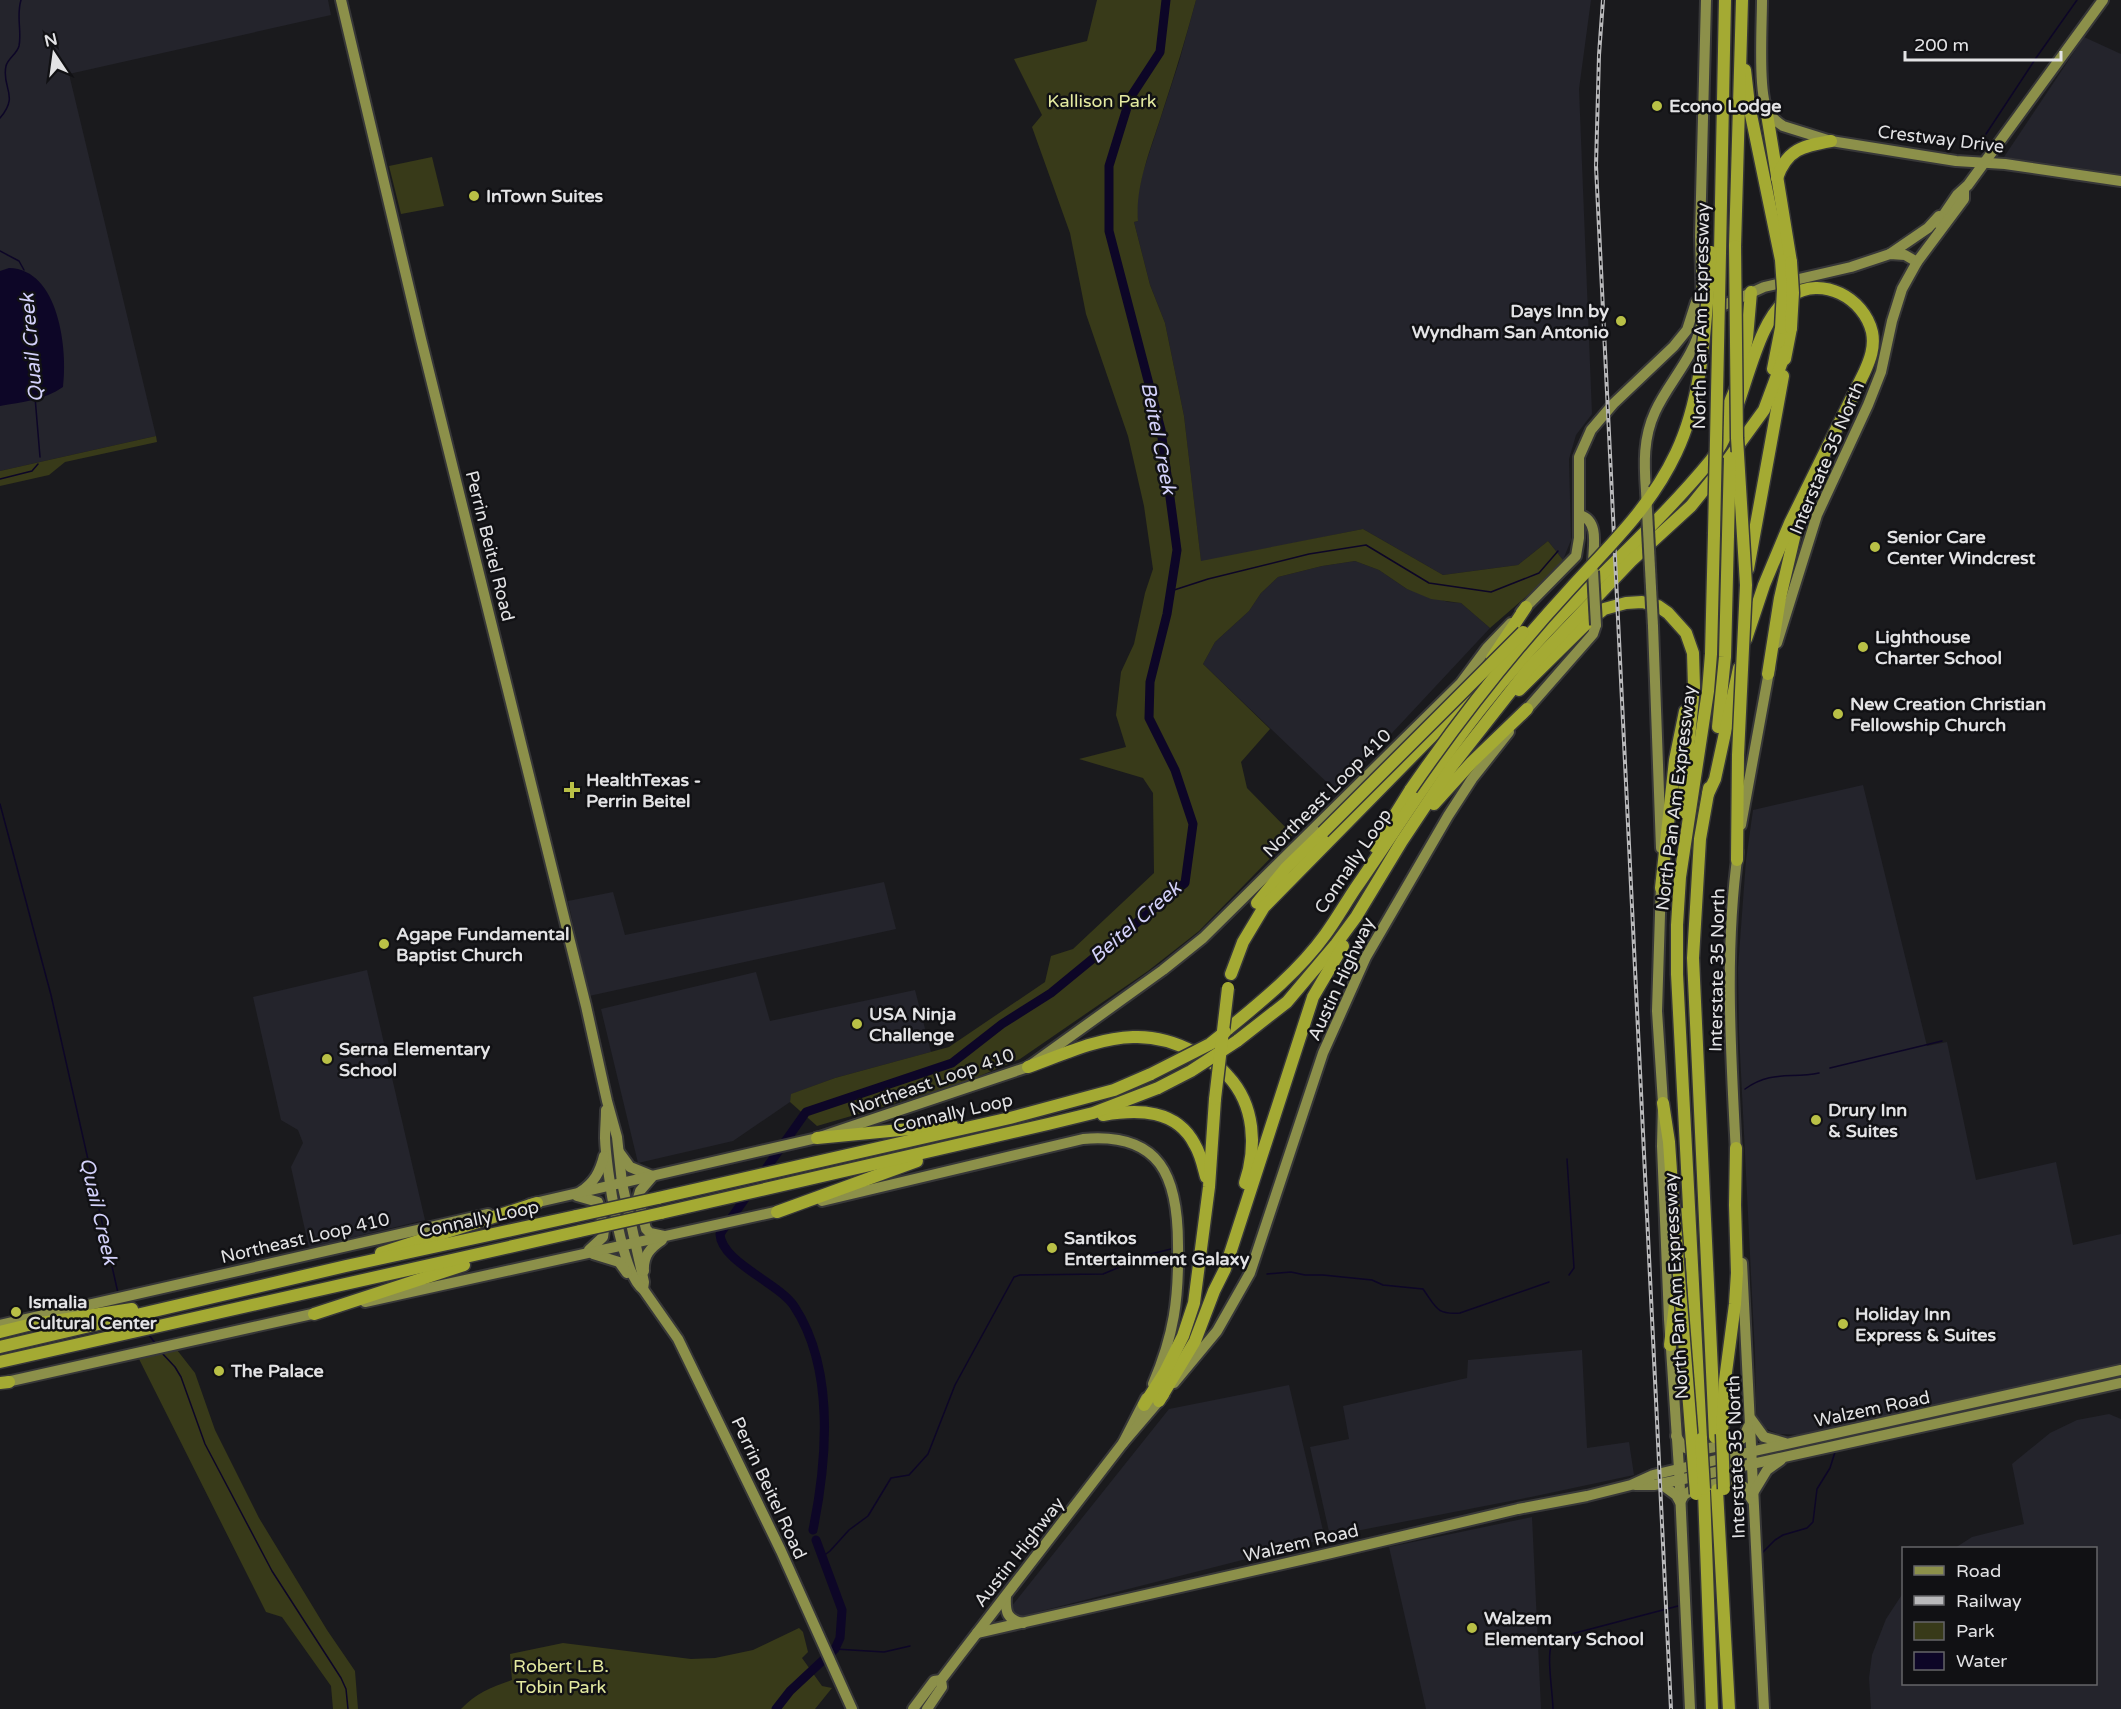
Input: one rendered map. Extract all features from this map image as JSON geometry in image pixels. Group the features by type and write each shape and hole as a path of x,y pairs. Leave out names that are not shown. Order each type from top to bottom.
{"highway":[{"name":"North Pan Am Expressway","path":"1712,1709 1700,1493 1701,1439 1677,974 1677,925 1680,877 1708,691 1711,654 1716,253 1724,88 1725,0"},
{"name":"North Pan Am Expressway","path":"1729,1709 1719,1435 1694,958 1700,839 1724,676 1742,0"},
{"path":"1740,46 1753,123 1786,261"},
{"path":"1746,585 1786,351 1783,289 1786,261 1766,108"},
{"path":"1777,179 1784,162 1797,150 1831,141"},
{"path":"1735,246 1737,444 1746,585 1738,755 1737,860"},
{"path":"1340,912 1375,846 1447,737 1491,680 1570,589 1637,517 1676,453 1690,415 1698,381 1716,253"},
{"path":"1671,504 1713,457 1737,410 1770,318 1783,302 1792,295 1821,288 1843,295 1859,306 1867,318 1873,344 1864,374 1790,524 1749,628 1732,694 1715,779 1708,794"},
{"path":"1671,504 1705,455 1738,382 1745,352 1751,292"},
{"path":"1728,302 1743,312 1748,323"},
{"path":"1745,436 1756,416 1786,328"},
{"path":"1497,708 1544,651 1631,561 1691,506 1764,410 1786,351"},
{"path":"1768,674 1789,550 1807,488"},
{"name":"Connally Loop","path":"0,1347 106,1312 157,1308 251,1289 1010,1118 1114,1090 1151,1074 1210,1044 1264,999 1295,968 1324,936 1479,711 1547,631 1671,504"},
{"path":"1231,974 1243,942 1264,907 1465,700 1635,542"},
{"path":"1144,1405 1179,1345 1194,1302 1209,1186 1215,1100 1228,988 1237,944 1255,905 1286,868 1515,640 1570,589"},
{"path":"1497,708 1518,692 1589,621 1612,606 1642,602 1658,606 1681,626 1691,643 1695,678 1680,836 1680,877"},
{"path":"1465,700 1526,607"},
{"path":"1661,888 1675,760 1689,691 1693,653"},
{"name":"Connally Loop","path":"0,1362 1048,1124 1093,1113 1158,1088 1191,1071 1237,1041 1287,1002 1310,977 1364,904 1402,841 1452,766 1497,708"},
{"path":"1402,841 1472,762 1527,709"},
{"path":"1159,1401 1195,1341 1225,1269 1313,997 1342,948 1364,904"},
{"path":"1028,1067 1103,1041 1149,1037 1181,1045 1212,1062 1228,1076 1242,1097 1250,1120 1253,1141 1250,1170 1222,1255 1214,1291"},
{"path":"1663,1103 1669,1142 1700,1493"},
{"path":"1048,1124 1136,1110 1161,1114 1179,1125 1195,1143 1209,1186"},
{"path":"1670,1345 1683,1225 1684,1117"},
{"path":"817,1138 1010,1118"},
{"path":"777,1212 980,1139"},
{"path":"1719,1435 1737,1286 1736,1148"},
{"path":"346,1266 398,1246 537,1203"},
{"path":"314,1314 453,1268 580,1231"},
{"path":"0,1332 106,1312"},
{"path":"1726,1650 1734,1709"}],"main road":[{"name":"Perrin Beitel Road","path":"341,0 421,339 617,1137 629,1244 628,1264 678,1340 762,1510 852,1709"},
{"path":"1686,359 1697,312 1706,0"},
{"path":"1762,0 1762,72 1766,108"},
{"path":"1916,264 1918,252 1951,203 1966,188 2103,0"},
{"name":"Crestway Drive","path":"1766,108 1783,126 1831,141 1956,161 1984,162 2121,181"},
{"path":"1916,264 1964,199 1966,173 1956,161"},
{"path":"1702,318 1728,302 1751,292 1890,254 1928,228 1951,203"},
{"path":"1690,1709 1679,1475 1670,1345 1662,1146 1663,1103 1657,1011 1661,888 1660,801 1644,463 1646,440 1655,411 1698,336 1702,318 1700,236"},
{"path":"1890,254 1905,255 1916,264"},
{"path":"1877,259 1903,260 1916,264"},
{"name":"Interstate 35 North","path":"1764,1709 1730,1025 1730,960 1737,860 1747,789 1768,674 1817,514 1877,383 1897,302 1916,264"},
{"path":"1593,567 1585,555 1576,556 1580,515 1579,457 1591,430 1687,330 1696,302"},
{"name":"Austin Highway","path":"913,1709 934,1681 941,1680 1122,1443 1217,1331 1250,1273 1323,1053 1366,957 1416,868 1472,779 1527,709 1593,634 1596,625 1593,567 1594,528 1590,521 1580,515"},
{"name":"Northeast Loop 410","path":"0,1325 106,1312 131,1296 817,1138 1028,1067 1163,970 1203,938 1461,683 1487,648 1576,556"},
{"name":"Perrin Beitel Road","path":"607,1101 606,1149 609,1186 629,1244"},
{"name":"Austin Highway","path":"777,1212 1083,1139 1109,1137 1133,1143 1148,1152 1170,1179 1177,1208 1179,1276 1170,1338 1144,1405 1122,1443"},
{"path":"575,1195 595,1179 601,1168 606,1149"},
{"path":"619,1152 630,1167 652,1176 638,1197 645,1226 650,1233 667,1237"},
{"path":"575,1195 597,1201 604,1230 603,1237 586,1252"},
{"path":"3,1383 586,1252 691,1232 777,1212"},
{"path":"641,1285 643,1263 649,1249 667,1237"},
{"path":"586,1252 619,1262 641,1285"},
{"name":"Walzem Road","path":"1631,1485 1653,1475 1679,1475 1751,1464 1791,1449 2121,1370"},
{"name":"Walzem Road","path":"977,1633 1518,1509 1631,1485 1661,1484 1679,1475 1750,1452 1791,1449 1978,1414 2121,1383"},
{"path":"1978,1414 2015,1401 2018,1394"},
{"path":"1677,1441 1691,1451 1730,1445 1743,1438 1750,1417"},
{"path":"1680,1502 1684,1495 1695,1488 1729,1481 1744,1487 1753,1498 1767,1470 1791,1449 1764,1437 1750,1417"},
{"path":"1653,1475 1665,1466 1677,1441"},
{"path":"1661,1484 1676,1495 1680,1502"},
{"path":"1006,1596 1008,1616 1024,1623"},
{"name":"Austin Highway","path":"927,1709 942,1687 941,1680"}],"shaded area":[{"path":"0,0 328,0 331,15 69,74 156,436 0,471"},
{"path":"1196,0 1591,0 1579,89 1592,414 1576,435 1569,459 1571,540 1563,560 1548,541 1518,565 1443,575 1363,529 1201,562 1184,416 1165,323 1150,285 1134,222 1138,221 1136,206 1142,175 1179,62"},
{"path":"2084,37 2121,54 2121,174 2004,157"},
{"path":"1355,561 1379,570 1407,589 1448,602 1461,603 1490,628 1337,792 1203,664 1215,642 1249,611 1261,593 1278,577 1322,566"},
{"path":"1863,785 1927,1046 1947,1042 1976,1180 2056,1162 2073,1245 2121,1234 2121,1364 1802,1435 1779,1434 1762,1427 1757,1416 1756,1403 1739,1033 1738,968 1746,860 1753,810"},
{"path":"884,882 896,929 589,996 568,901 613,892 625,935"},
{"name":"Serna Elementary School","path":"367,970 425,1220 309,1248 291,1167 303,1143 298,1130 281,1120 253,997"},
{"path":"756,972 770,1021 915,990 931,1052 835,1078 792,1094 790,1102 733,1141 638,1163 601,1009"},
{"path":"1582,1350 1587,1448 1629,1442 1634,1475 1330,1536 1310,1447 1349,1439 1343,1406 1467,1378 1468,1360"},
{"path":"1289,1385 1325,1539 1018,1617 1011,1607 1169,1409"},
{"path":"2109,1414 2121,1419 2121,1709 1871,1709 1869,1678 1872,1655 1886,1619 1902,1595 1902,1685 2097,1685 2097,1547 1957,1547 1972,1537 2024,1524 2012,1464 2050,1433 2077,1420"},
{"name":"Walzem Elementary School","path":"1532,1517 1541,1709 1426,1709 1389,1547"}],"green space":[{"name":"Kallison Park","path":"1097,0 1196,0 1145,165 1139,193 1138,221 1134,222 1150,285 1165,323 1184,416 1201,561 1363,529 1443,575 1518,565 1548,541 1563,560 1535,589 1490,628 1461,603 1431,599 1407,589 1379,570 1355,561 1322,566 1278,577 1261,593 1249,611 1215,642 1203,664 1270,729 1241,762 1247,788 1293,835 1199,931 1148,971 1020,1059 961,1084 817,1126 790,1102 791,1094 835,1078 949,1047 1045,982 1051,956 1073,949 1154,873 1153,793 1143,778 1079,759 1126,747 1116,715 1121,672 1134,644 1145,593 1153,569 1144,506 1128,436 1086,314 1070,233 1032,127 1042,115 1014,59 1087,41"},
{"path":"432,157 444,206 401,214 389,166"},
{"path":"156,436 157,442 65,462 49,475 0,486 0,471"},
{"path":"177,1350 195,1373 215,1430 259,1518 327,1630 355,1671 358,1709 333,1709 331,1686 282,1617 266,1612 139,1359"},
{"name":"Robert L.B. Tobin Park","path":"799,1628 803,1632 808,1652 802,1658 822,1686 832,1688 815,1709 461,1709 485,1691 512,1680 510,1654 563,1643 691,1659 715,1658 753,1650"}],"water":[{"path":"9,268 26,272 39,282 49,296 57,314 61,333 64,353 63,387 33,400 0,406 0,271"}],"waterway":[{"name":"Quail Creek","path":"0,118 9,103 5,74 6,66 19,46 21,0"},
{"name":"Beitel Creek","path":"813,1530 822,1475 824,1445 822,1386 816,1357 807,1331 787,1297 730,1254 720,1234 806,1112 952,1063 1002,1024 1051,993 1185,883 1193,824 1175,770 1149,718 1150,682 1167,614 1177,550 1161,430 1109,231 1109,166 1130,98 1160,52 1166,0"},
{"path":"1986,134 2077,0"},
{"name":"Quail Creek","path":"0,251 19,261 24,270"},
{"name":"Quail Creek","path":"35,397 40,457"},
{"name":"Quail Creek","path":"0,479 32,471 38,464"},
{"path":"1171,591 1208,579 1309,554 1366,545 1429,583 1491,592 1539,573 1558,551"},
{"name":"Quail Creek","path":"0,804 51,995 118,1293"},
{"path":"1830,1068 1942,1041"},
{"path":"1745,1089 1773,1077 1819,1073"},
{"path":"1567,1159 1574,1268 1569,1275"},
{"path":"822,1557 849,1530 868,1516 891,1478 909,1475 928,1454 955,1385 1014,1277 1103,1274 1151,1254 1171,1249"},
{"path":"1267,1274 1291,1272 1323,1275 1372,1280 1383,1285 1423,1289 1434,1305 1446,1313 1460,1313 1549,1282"},
{"name":"Quail Creek","path":"149,1335 155,1343"},
{"name":"Quail Creek","path":"161,1352 181,1377 205,1444 272,1571 341,1678 346,1689 348,1709"},
{"path":"1762,1553 1783,1535 1807,1528 1813,1522 1817,1489 1830,1468 1835,1452"},
{"name":"Beitel Creek","path":"776,1709 790,1691 835,1649 840,1638 842,1610 816,1540"},
{"path":"1553,1709 1550,1649 1555,1641 1560,1637 1678,1606"},
{"path":"835,1649 884,1652 910,1646"}],"railway":[{"path":"1603,0 1596,166 1671,1709"}],"place":[{"name":"Econo Lodge","path":"1657,106"},
{"name":"InTown Suites","path":"474,196"},
{"name":"Days Inn by Wyndham San Antonio","path":"1621,321"},
{"name":"Senior Care Center Windcrest","path":"1875,547"},
{"name":"Lighthouse Charter School","path":"1863,647"},
{"name":"New Creation Christian Fellowship Church","path":"1838,714"},
{"name":"HealthTexas - Perrin Beitel","path":"572,790"},
{"name":"Agape Fundamental Baptist Church","path":"384,944"},
{"name":"USA Ninja Challenge","path":"857,1024"},
{"name":"Serna Elementary School","path":"327,1059"},
{"name":"Drury Inn & Suites","path":"1816,1120"},
{"name":"Santikos Entertainment Galaxy","path":"1052,1248"},
{"name":"Ismalia Cultural Center","path":"16,1312"},
{"name":"Holiday Inn Express & Suites","path":"1843,1324"},
{"name":"The Palace","path":"219,1371"},
{"name":"Walzem Elementary School","path":"1472,1628"}]}
